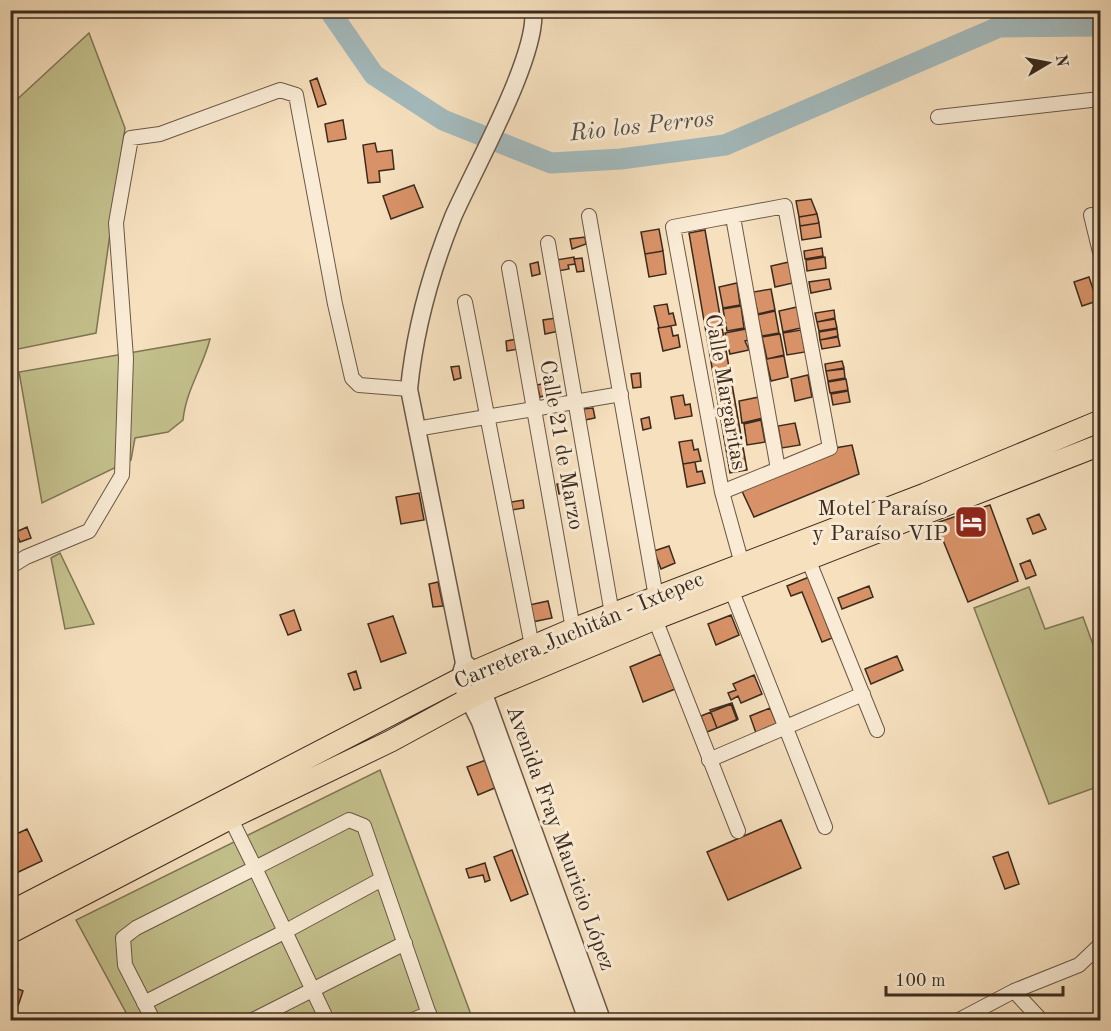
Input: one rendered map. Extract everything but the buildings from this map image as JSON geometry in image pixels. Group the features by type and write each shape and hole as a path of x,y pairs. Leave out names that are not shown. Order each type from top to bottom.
{"main road":[{"name":"Carretera Juchitán - Ixtepec","path":"470,681 655,619 808,559 1024,464 1101,421"},
{"name":"Carretera Juchitán - Ixtepec","path":"10,933 227,811 532,646 573,628 742,564 1024,464 1101,445"},
{"name":"Carretera Juchitán - Ixtepec","path":"10,912 227,811"}],"street":[{"path":"470,681 416,429 410,389 413,346 422,301 453,218 525,59 535,25 533,10"},
{"path":"10,567 26,557 89,531 122,476 126,358 116,223 131,138 160,134 280,90 296,95 335,304 352,378 359,385 410,389"},
{"path":"938,117 1101,99"},
{"path":"722,492 830,448 785,206 733,216 778,469"},
{"path":"1091,214 1101,252"},
{"path":"590,216 656,597"},
{"name":"Calle Margaritas","path":"733,216 673,226 722,492 742,564"},
{"path":"548,243 612,614"},
{"name":"Calle 21 de Marzo","path":"509,268 573,628"},
{"path":"465,302 532,646"},
{"path":"416,429 621,394"},
{"path":"808,559 877,730"},
{"path":"731,589 825,827"},
{"path":"655,619 738,831"},
{"name":"Avenida Fray Mauricio López","path":"470,681 480,722 587,1020"},
{"name":"Avenida Fray Mauricio López","path":"470,681 602,1020"},
{"path":"709,760 863,694"},
{"path":"227,811 327,1020"},
{"path":"153,1020 125,964 123,938 136,928 350,820 364,826 430,1017 413,1020"},
{"path":"144,1003 382,879"},
{"path":"253,1020 405,944"},
{"path":"959,1020 1014,991 1079,965 1101,945"},
{"path":"1014,991 1041,1020"}],"shaded area":[{"path":"89,33 125,128 96,333 13,350 11,369 11,105"},
{"path":"210,339 191,389 183,420 168,432 135,438 131,460 42,503 19,372"},
{"path":"60,553 94,624 65,629 51,558"},
{"path":"1029,587 1045,629 1083,617 1100,664 1100,786 1049,804 974,608"},
{"path":"380,770 473,1020 130,1020 76,920"}],"waterway":[{"name":"Rio los Perros","path":"329,10 374,75 443,120 551,163 621,159 725,145 999,27 1100,26"}],"place":[{"name":"Motel Paraíso y Paraíso VIP","path":"971,522"}]}
